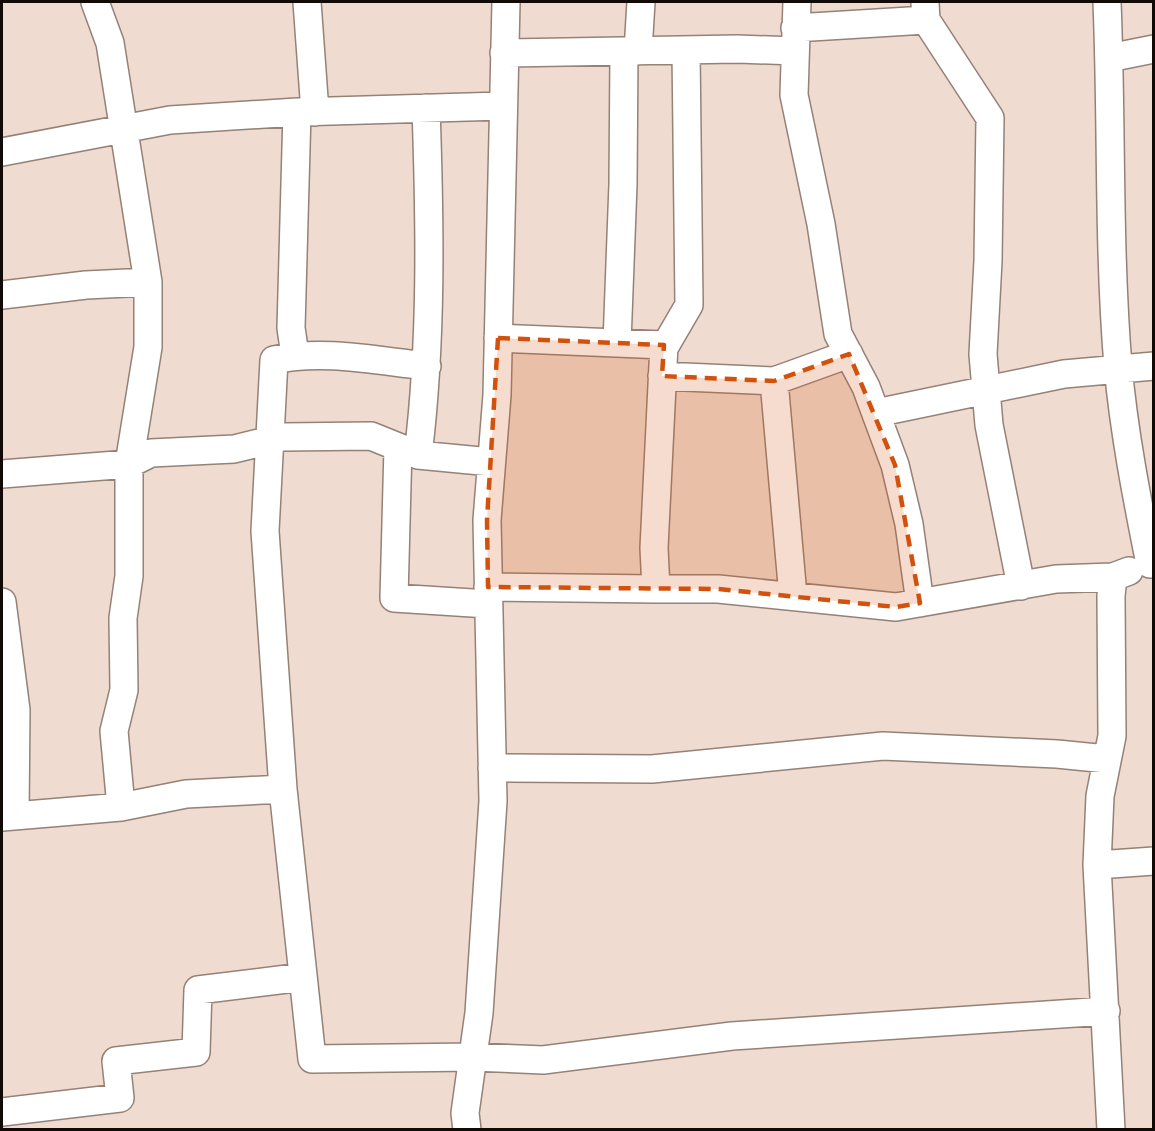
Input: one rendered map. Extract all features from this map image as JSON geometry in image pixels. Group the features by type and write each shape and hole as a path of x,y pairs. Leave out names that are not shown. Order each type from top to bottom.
{"street":[{"path":"95,2 110,43 148,282 148,347 129,464 129,576 123,618 124,690 114,731 121,807"},
{"path":"295,355 291,328 306,112 307,2"},
{"path":"467,1130 465,1113 479,1013 493,801 487,520 497,395 506,2"},
{"path":"616,343 631,51 641,2"},
{"path":"798,2 794,95 821,224 838,334 866,387 896,465 909,524 920,603"},
{"path":"426,108 429,198 427,366 408,451 394,598 718,589 896,607 1056,579 1113,577 1152,564 1129,453 1118,368 1113,293 1107,2"},
{"path":"504,53 686,50 795,40 926,11 990,118 988,261 983,354 989,425 1021,586"},
{"path":"1109,57 1154,49"},
{"path":"656,589 654,548 664,348 689,305 686,50"},
{"path":"2,152 170,120 306,112 502,106"},
{"path":"2,295 86,285 148,282"},
{"path":"498,338 664,345 664,348"},
{"path":"662,376 774,381 849,354"},
{"path":"427,366 330,356 295,355 274,360 265,531 283,789 312,1059 473,1057 543,1060 732,1036 1106,1011"},
{"path":"876,413 1064,374 1154,366"},
{"path":"774,381 793,596"},
{"path":"2,474 129,464 151,453 234,449 284,437 371,436 408,451 491,462"},
{"path":"1111,1130 1097,865 1100,796 1112,736 1111,596 1113,577"},
{"path":"3,620 16,710 8,816 121,807 186,794 283,789"},
{"path":"492,768 652,769 883,746 1107,759"},
{"path":"1097,865 1154,861"},
{"path":"2,1112 120,1098 116,1061 196,1052 198,990 303,977"}],"highlighted area":[{"path":"498,338 664,345 662,376 774,381 849,354 895,465 920,603 896,607 718,589 488,587 487,520"}]}
